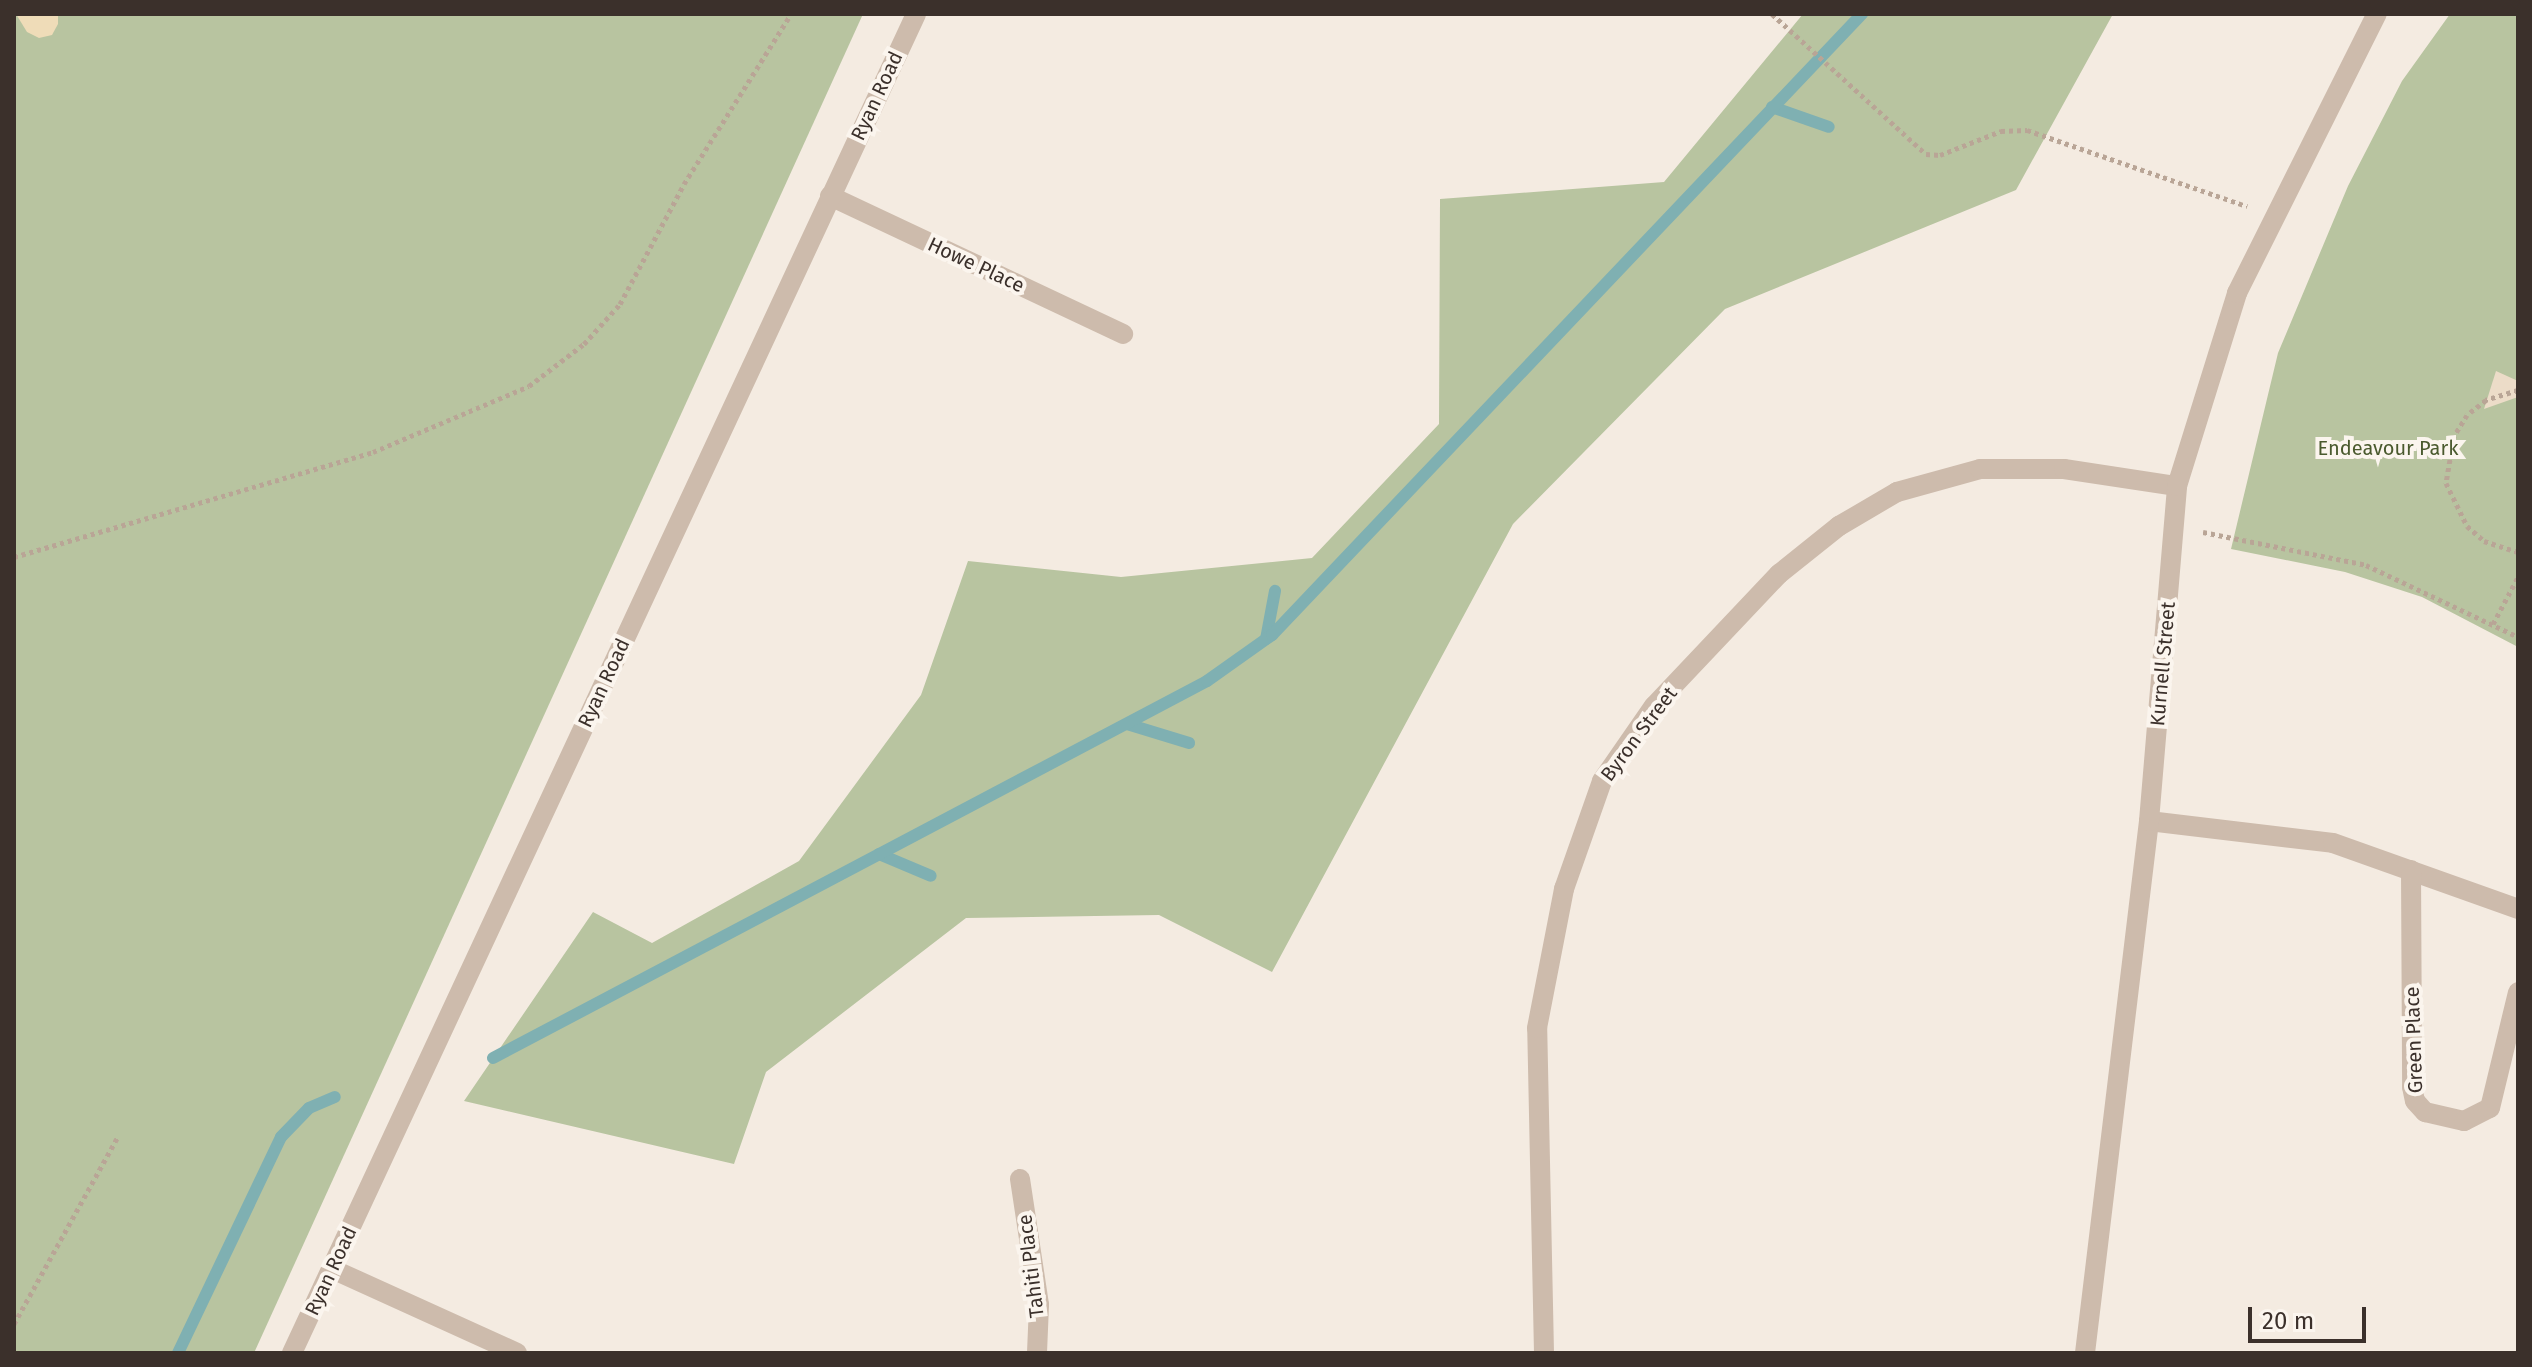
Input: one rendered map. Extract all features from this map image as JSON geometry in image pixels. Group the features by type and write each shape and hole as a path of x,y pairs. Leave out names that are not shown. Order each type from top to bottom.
{"street":[{"name":"Ryan Road","path":"292,1353 916,14"},
{"name":"Kurnell Street","path":"2085,1353 2149,821 2177,486 2237,293 2377,14"},
{"name":"Howe Place","path":"830,196 1123,334"},
{"name":"Byron Street","path":"1544,1353 1537,1028 1564,889 1602,781 1654,706 1779,574 1839,526 1897,492 1980,469 2064,469 2177,486"},
{"path":"2149,821 2333,843 2518,909"},
{"name":"Green Place","path":"2411,870 2412,1087 2415,1101 2425,1112 2464,1121 2490,1108 2518,992"},
{"name":"Tahiti Place","path":"1020,1179 1039,1305 1037,1353"},
{"path":"332,1269 517,1353"}],"path":[{"path":"14,557 373,452 529,386 584,344 620,304 684,184 791,14"},
{"path":"1772,14 1926,154 1940,155 2001,131 2027,130 2206,193 2276,211"},
{"path":"2518,390 2486,400 2467,415 2454,436 2446,483 2467,526 2484,541 2518,552"},
{"path":"2175,526 2366,565 2518,637"},
{"path":"2493,624 2518,577"},
{"path":"14,1324 118,1136"}],"green space":[{"path":"14,14 863,14 254,1353 14,1353"},
{"path":"1803,14 2113,14 2016,190 1725,309 1513,524 1272,972 1159,915 966,918 766,1072 734,1164 464,1101 593,912 652,943 799,861 921,695 968,561 1121,577 1312,558 1439,424 1440,199 1664,182"},
{"name":"Endeavour Park","path":"2450,14 2518,14 2518,647 2422,597 2345,572 2231,549 2278,353 2348,186 2402,81"}],"sand":[{"path":"16,14 58,14 58,24 52,35 39,38 27,32"}],"shaded area":[{"path":"2496,371 2518,381 2518,397 2484,409"}],"waterway":[{"path":"493,1058 1207,681 1272,635 1862,14"},
{"path":"1772,107 1829,127"},
{"path":"1266,639 1275,591"},
{"path":"1127,724 1189,743"},
{"path":"879,854 931,876"},
{"path":"178,1353 281,1137 309,1108 335,1097"}]}
